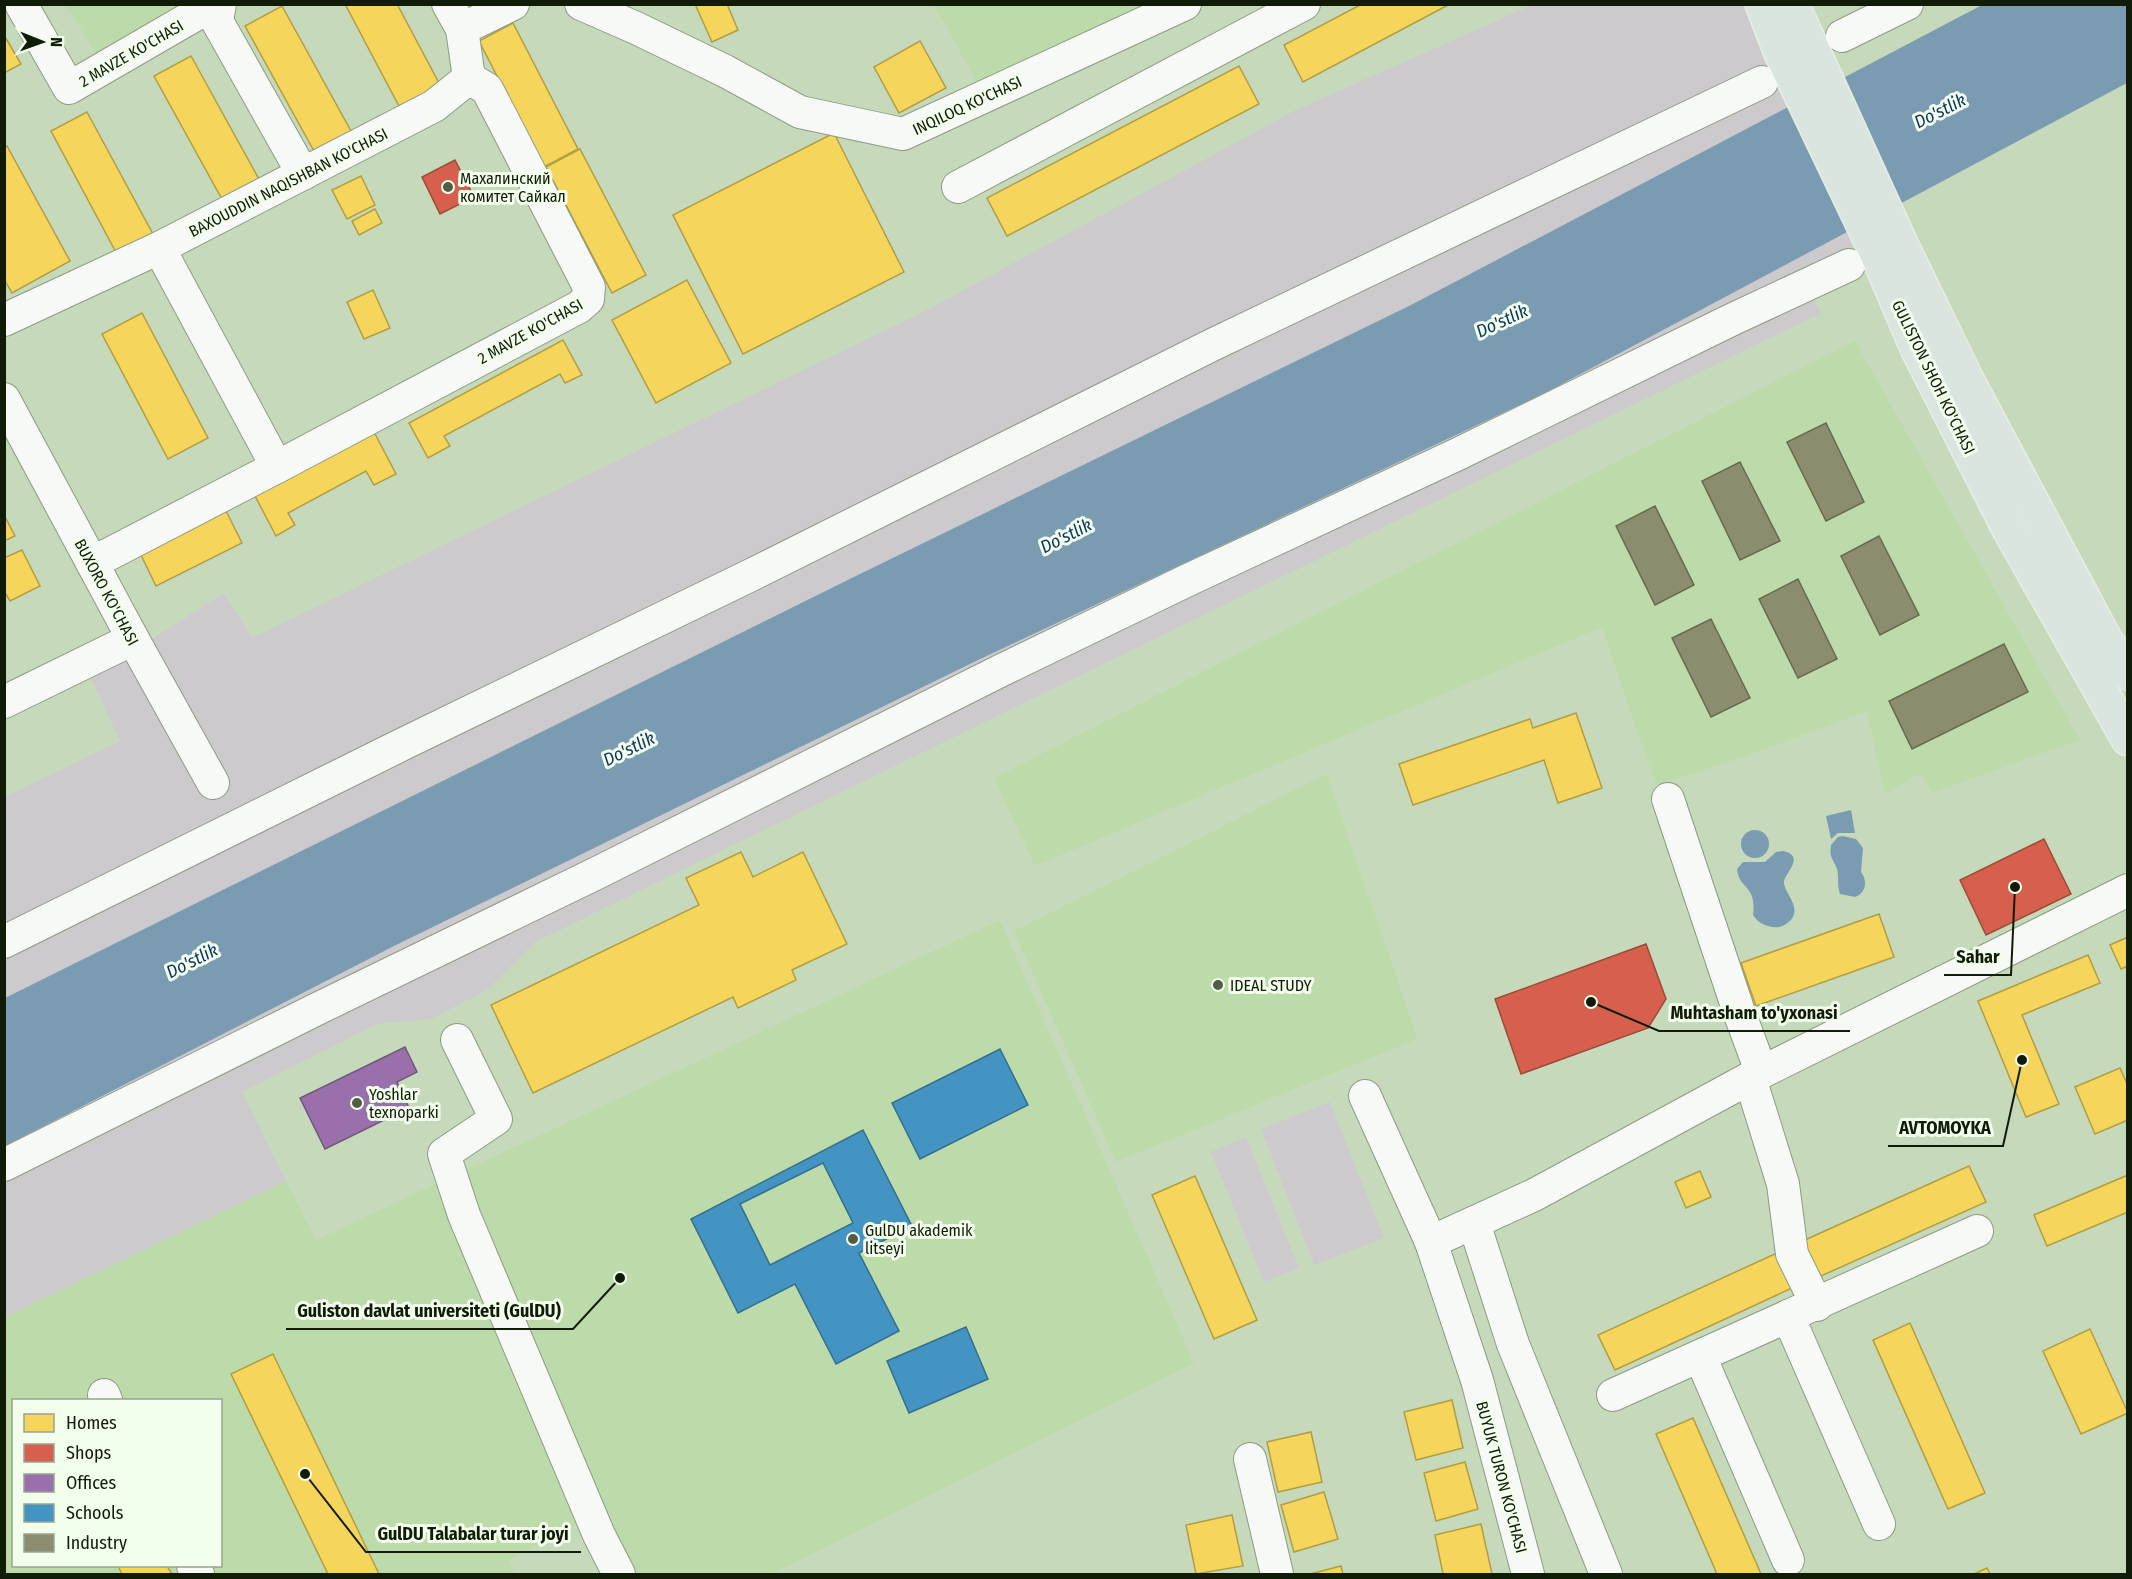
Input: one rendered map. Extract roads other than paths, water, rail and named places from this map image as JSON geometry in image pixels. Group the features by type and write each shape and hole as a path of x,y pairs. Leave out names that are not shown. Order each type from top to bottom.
{"main road":[{"name":"GULISTON SHOH KO'CHASI","path":"1762,4 1795,47 1876,254 1917,348 2009,529 2127,739"},
{"name":"GULISTON SHOH KO'CHASI","path":"1792,4 1795,47"},
{"name":"GULISTON SHOH KO'CHASI","path":"1876,254 1967,380 2105,639 2127,673"}],"street":[{"name":"2 MAVZE KO'CHASI","path":"21,4 69,88 214,4"},
{"path":"220,4 217,21 303,174"},
{"path":"469,78 455,17 513,4"},
{"name":"INQILOQ KO'CHASI","path":"581,4 715,66 800,112 903,134 1185,4"},
{"path":"958,188 1304,4"},
{"path":"1842,36 1907,4"},
{"name":"2 MAVZE KO'CHASI","path":"277,467 579,307 588,299 590,287 487,89 469,78"},
{"name":"BAXOUDDIN NAQISHBAN KO'CHASI","path":"4,320 159,248 434,106 469,78"},
{"path":"4,942 1214,344 1762,82"},
{"path":"92,563 277,467 159,248"},
{"path":"4,1165 609,867 1012,665 1458,454 1731,320 1876,254"},
{"name":"BUXORO KO'CHASI","path":"4,399 132,639 213,783"},
{"path":"4,702 132,639"},
{"path":"1668,799 1738,1012 1755,1074 1783,1184 1802,1310 1879,1524"},
{"path":"1431,1242 1534,1195 1755,1074 2127,890"},
{"path":"457,1040 496,1119 444,1154 464,1215 599,1535 619,1575"},
{"name":"BUYUK TURON KO'CHASI","path":"1365,1096 1431,1242 1477,1380 1528,1575"},
{"path":"1474,1223 1514,1344 1606,1575"},
{"path":"1613,1395 1977,1231"},
{"path":"1700,1356 1788,1560"},
{"path":"1250,1459 1277,1575"}],"water":[{"name":"Do'stlik","path":"1982,5 2127,5 2127,83 1541,395 976,661 394,946 5,1146 5,998 862,573 1411,305"},
{"path":"1851,810 1855,833 1838,833 1831,839 1826,816"},
{"path":"1755,830 1765,834 1769,844 1765,854 1755,858 1745,854 1741,844 1745,834"},
{"path":"1838,837 1856,839 1863,848 1861,872 1865,879 1865,886 1862,893 1855,897 1840,894 1837,869 1831,855 1831,845"},
{"path":"1783,851 1793,856 1794,860 1784,885 1792,901 1794,913 1792,919 1786,924 1772,927 1761,923 1753,915 1754,905 1750,892 1738,876 1737,869 1743,862 1765,862 1776,852"}],"place":[{"name":"Махалинский комитет Сайкал","path":"448,187"},
{"name":"Sahar","path":"2015,887"},
{"name":"IDEAL STUDY","path":"1218,985"},
{"name":"Muhtasham to'yxonasi","path":"1591,1002"},
{"name":"AVTOMOYKA","path":"2022,1060"},
{"name":"Yoshlar texnoparki","path":"357,1103"},
{"name":"GulDU akademik litseyi","path":"853,1239"},
{"name":"Guliston davlat universiteti (GulDU)","path":"620,1278"},
{"name":"GulDU Talabalar turar joyi","path":"305,1474"}]}
